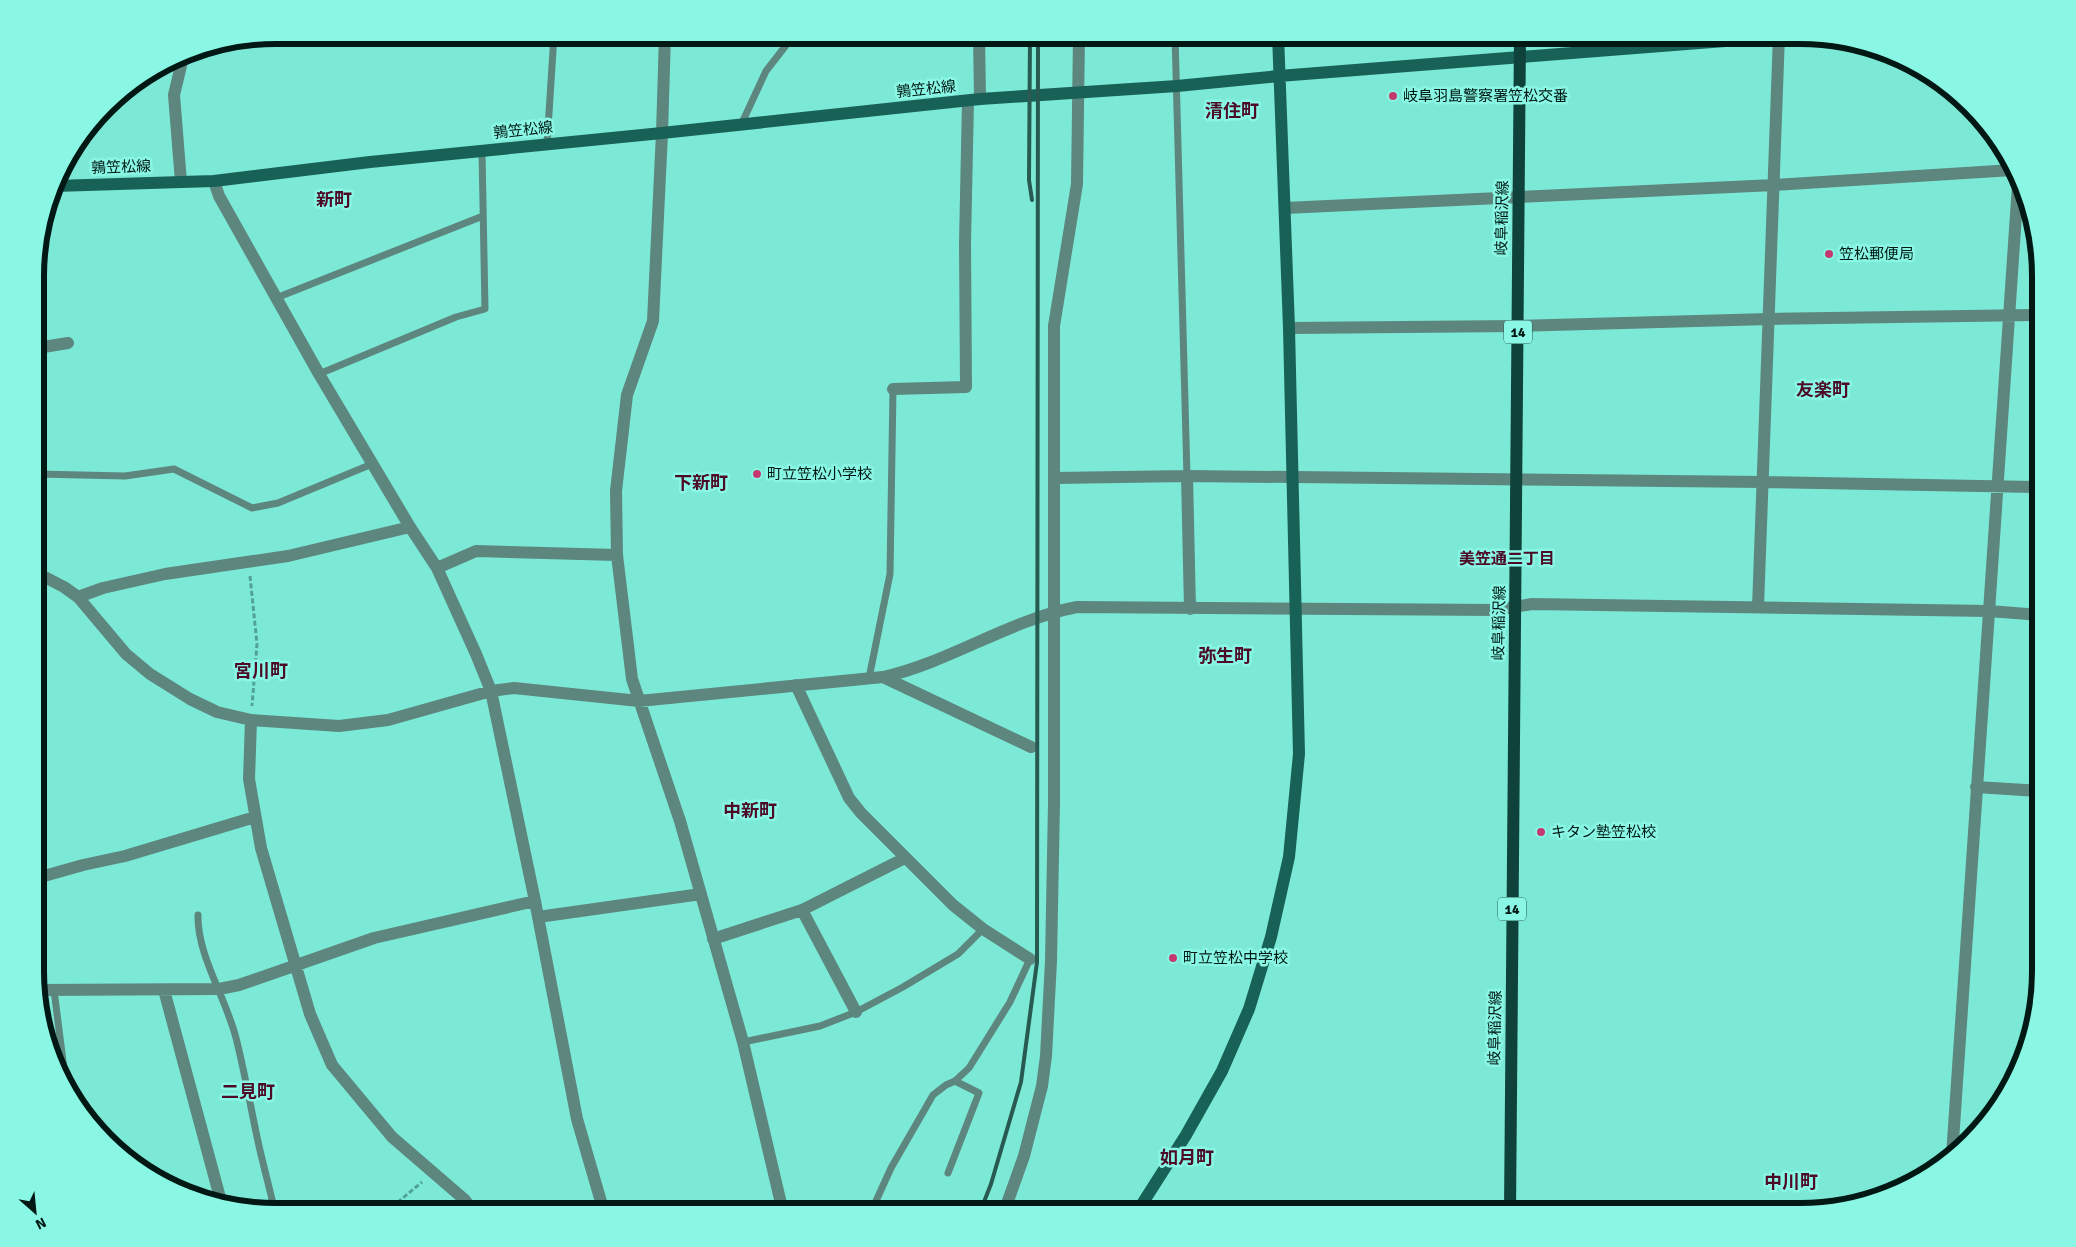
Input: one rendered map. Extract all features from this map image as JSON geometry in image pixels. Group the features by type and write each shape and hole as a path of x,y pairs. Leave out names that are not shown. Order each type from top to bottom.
{"main road":[{"path":"1144,1203 1186,1135 1222,1070 1249,1009 1272,938 1289,857 1299,754 1289,328 1278,44"},
{"name":"岐阜稲沢線","path":"1510,1203 1520,44"},
{"name":"鶉笠松線","path":"62,186 214,181 370,162 662,134 974,100 1177,86 1279,76 1685,44"}],"street":[{"path":"665,44 653,321 627,396 616,491 617,555 632,678 680,821 743,1042 781,1203"},
{"path":"893,389 966,387 965,243 978,44"},
{"path":"1007,1203 1024,1156 1042,1086 1046,1056 1052,952 1055,612 1054,326 1078,184 1079,44"},
{"path":"1758,608 1779,44"},
{"path":"181,64 174,95 181,182"},
{"path":"1285,208 1774,185 2007,170"},
{"path":"214,181 219,196 319,374 410,527 437,568 491,691 535,901 577,1119 601,1203"},
{"path":"1953,1146 2017,194"},
{"path":"1289,328 1518,326 1769,319 2032,315"},
{"path":"44,347 68,343"},
{"path":"1055,478 1187,476 1998,484 2032,486"},
{"path":"1187,476 1190,609"},
{"path":"78,597 103,588 166,574 288,556 410,527"},
{"path":"437,568 476,551 617,555"},
{"path":"44,577 78,597 126,654 150,674 190,699 217,712 251,720 340,726 388,720 491,691 514,688 639,701 883,677 911,671 1029,620 1077,607 1496,610 1532,604 1989,611 2032,614"},
{"path":"883,677 1031,747"},
{"path":"796,685 849,798 861,813 953,905 983,929 1030,959"},
{"path":"251,720 250,779 261,848 310,1014 332,1065 392,1137 468,1203"},
{"path":"1976,788 2032,791"},
{"path":"44,876 125,856 255,817"},
{"path":"713,939 802,910 905,858"},
{"path":"538,917 701,894"},
{"path":"44,990 220,989 239,985 374,938 535,901"},
{"path":"802,910 856,1012"},
{"path":"164,990 220,1196"}],"lane":[{"path":"548,144 554,44"},
{"path":"740,125 766,71 787,44"},
{"path":"1175,44 1187,476"},
{"path":"319,374 456,317 485,309 482,151"},
{"path":"276,298 483,216"},
{"path":"869,678 890,574 893,389"},
{"path":"44,474 125,476 174,469 252,508 278,503 372,464"},
{"path":"198,915 198,924 206,957 220,989 236,1038 273,1203"},
{"path":"743,1042 820,1026 856,1012 958,954 983,929"},
{"path":"875,1203 891,1168 933,1095 946,1085 956,1081 969,1068 1010,1002 1030,959"},
{"path":"54,990 63,1065"},
{"path":"948,1173 979,1093 956,1081"}],"path":[{"path":"249,562 257,644 251,720"},
{"path":"397,1203 433,1172"}],"railway":[{"path":"1030,44 1029,180 1032,200"},
{"path":"984,1203 991,1184 1021,1082 1037,962 1038,44"}],"place":[{"name":"岐阜羽島警察署笠松交番","path":"1393,96"},
{"name":"笠松郵便局","path":"1829,254"},
{"name":"町立笠松小学校","path":"757,474"},
{"name":"キタン塾笠松校","path":"1541,832"},
{"name":"町立笠松中学校","path":"1173,958"}],"district":[{"name":"清住町","path":"1232,111"},
{"name":"新町","path":"334,200"},
{"name":"友楽町","path":"1823,390"},
{"name":"下新町","path":"701,483"},
{"name":"美笠通二丁目","path":"1507,558"},
{"name":"弥生町","path":"1225,656"},
{"name":"宮川町","path":"261,671"},
{"name":"中新町","path":"750,811"},
{"name":"二見町","path":"248,1092"},
{"name":"如月町","path":"1187,1158"},
{"name":"中川町","path":"1791,1182"}]}
